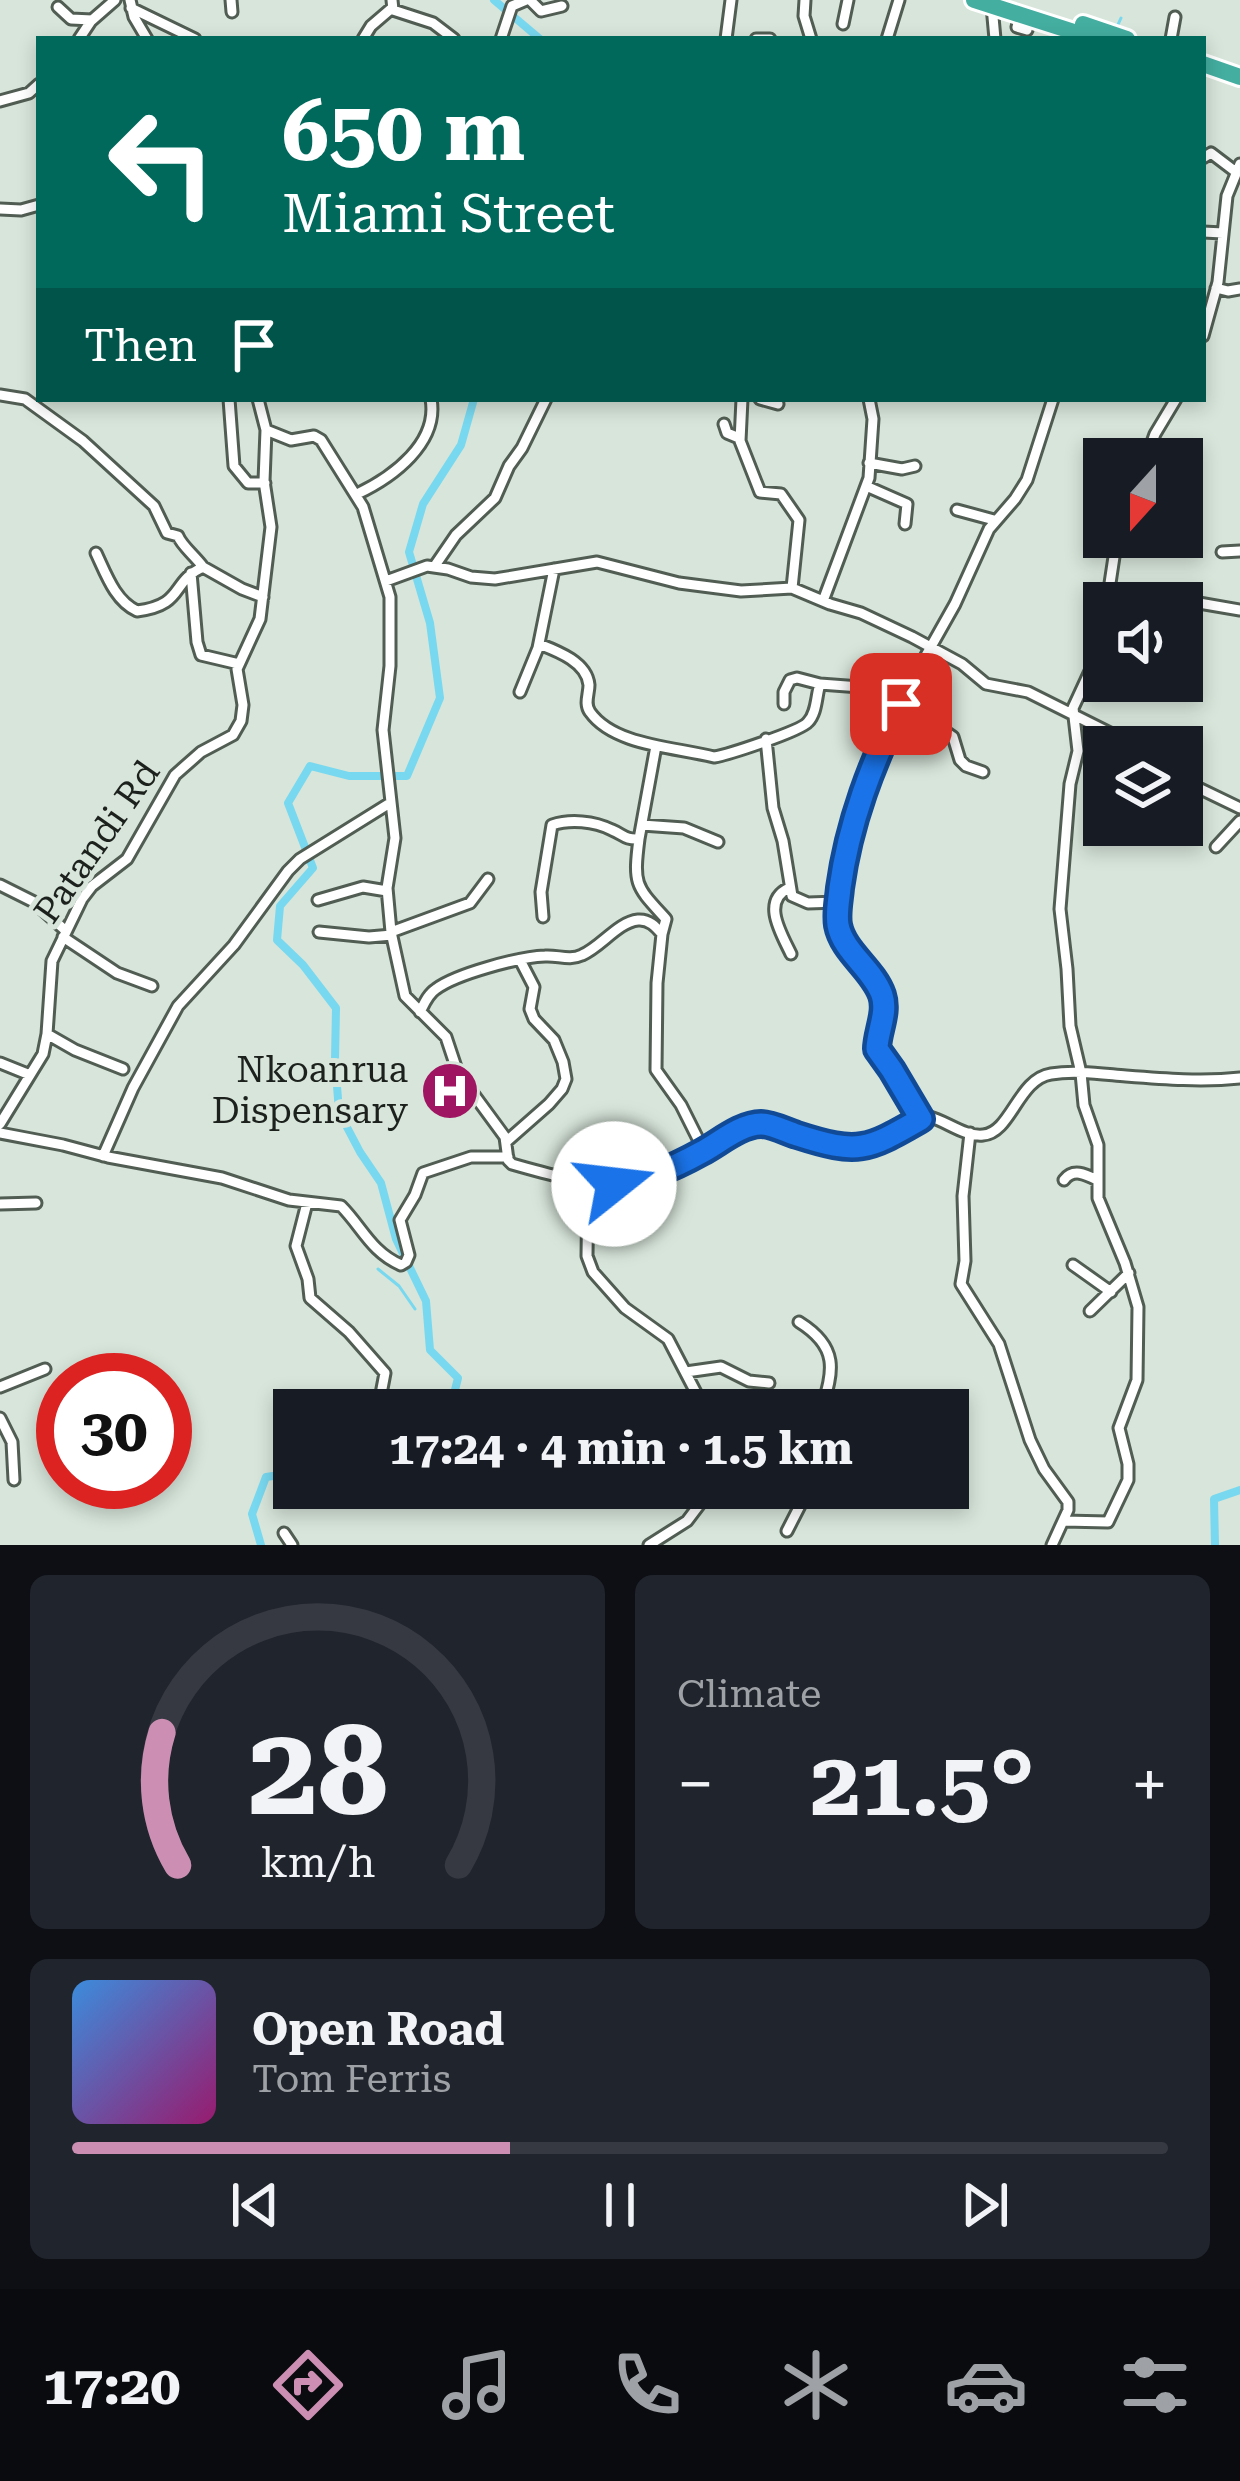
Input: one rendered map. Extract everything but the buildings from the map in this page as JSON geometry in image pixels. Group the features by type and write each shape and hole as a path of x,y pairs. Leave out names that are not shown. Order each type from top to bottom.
{"highway":[{"path":"991,2 1024,22 1082,36"},
{"path":"991,2 1116,36"},
{"path":"1206,65 1240,76"},
{"path":"1206,76 1240,87"}],"street":[{"path":"81,36 115,0"},
{"path":"502,36 512,6 528,0 541,11 562,6"},
{"path":"726,36 731,0"},
{"path":"805,0 810,36"},
{"path":"843,24 848,0"},
{"path":"887,36 899,0"},
{"path":"991,2 995,36"},
{"path":"130,4 146,36"},
{"path":"130,4 189,36"},
{"path":"365,36 392,4 450,36"},
{"path":"58,7 71,19 92,20"},
{"path":"1172,36 1175,17"},
{"path":"0,101 36,87"},
{"path":"1206,156 1213,153 1238,168 1229,187 1216,288 1206,325"},
{"path":"0,209 36,206"},
{"path":"1206,233 1236,249"},
{"path":"1216,288 1240,289"},
{"path":"0,394 25,399 51,416 154,506 167,533 178,536 203,567 263,598"},
{"path":"229,402 234,466 248,483 265,483"},
{"name":"Patandi Rd","path":"0,1128 43,1054 54,955 90,888 127,859 175,775 201,752 235,733 243,705 239,664 259,622 271,527 265,483 266,430 259,402"},
{"path":"357,494 389,475 424,441 433,416 431,402"},
{"path":"434,567 456,535 497,495 545,402"},
{"path":"742,402 740,438 760,492 781,494 799,520 792,588"},
{"path":"771,402 778,404"},
{"path":"823,602 869,478 870,402"},
{"path":"921,1119 877,1049 882,996 837,921 847,844 861,796 901,704 956,604 994,520 1027,480 1052,402"},
{"path":"1154,438 1174,402"},
{"path":"724,424 727,433 740,438"},
{"path":"266,430 291,440 314,436 321,440 357,494 386,581 391,645 383,730 395,838 387,891 391,933 405,996 446,1037 458,1073 507,1141 508,1161 588,1183 636,1180 761,1124 833,1146 866,1146 933,1117 982,1136 994,1132 1042,1076 1240,1078"},
{"path":"869,463 898,469 915,466"},
{"path":"866,486 907,504 905,524"},
{"path":"956,510 994,520"},
{"path":"1222,551 1240,551"},
{"path":"96,553 117,595 137,611 165,605 191,573 203,567"},
{"path":"386,581 418,568 495,579 597,562 679,583 741,591 792,588 932,646 986,684 1022,690 1097,726"},
{"path":"520,692 539,644 554,569"},
{"path":"191,573 201,656 239,664"},
{"path":"1203,604 1240,610"},
{"path":"539,644 562,653 586,675 590,713 615,733 717,758 808,723 820,683"},
{"path":"784,704 790,680 797,678 860,687 946,730 961,761 983,772"},
{"path":"1064,1521 1108,1522 1128,1480 1120,1423 1137,1380 1139,1326 1136,1294 1098,1198 1098,1145 1084,1105 1070,1026 1060,919 1069,792 1078,751 1072,713 1083,685"},
{"path":"766,739 771,797 792,896 801,902 838,902"},
{"path":"656,746 639,839 638,884 666,920 657,983 656,1070 704,1151"},
{"path":"1203,790 1240,808"},
{"path":"104,1156 133,1088 185,997 234,945 300,859 390,802"},
{"path":"1216,848 1240,821"},
{"path":"543,917 542,892 553,824 580,822 612,830 627,840 639,839"},
{"path":"643,825 684,828 718,842"},
{"path":"319,932 369,937 391,933 470,903 488,879"},
{"path":"0,884 34,902 64,934 117,973 152,986"},
{"path":"317,900 363,887 387,891"},
{"path":"789,888 778,893 775,901 776,917 791,954"},
{"path":"420,1012 437,988 482,970 546,956 580,956 638,920 662,934"},
{"path":"507,1141 552,1101 566,1078 554,1040 530,1010 534,987 520,960"},
{"path":"47,1034 123,1069"},
{"path":"0,1063 30,1075"},
{"path":"0,1128 104,1156 222,1178 278,1198 341,1206 369,1243 401,1265 409,1255 400,1220 423,1173 471,1157 508,1157"},
{"path":"970,1133 962,1196 965,1261 961,1284 999,1344 1030,1440 1044,1469 1066,1497 1068,1510 1052,1545"},
{"path":"1064,1180 1076,1172 1097,1180"},
{"path":"588,1183 590,1267 626,1308 668,1339 693,1389"},
{"path":"0,1204 36,1203"},
{"path":"307,1203 296,1246 310,1298 385,1373 382,1389"},
{"path":"1073,1265 1111,1292"},
{"path":"1090,1312 1129,1274"},
{"path":"799,1322 821,1338 826,1349 832,1376 828,1389"},
{"path":"686,1372 721,1367 742,1379 770,1383"},
{"path":"0,1387 36,1373"},
{"path":"0,1418 14,1480"},
{"path":"649,1545 672,1533 696,1509"},
{"path":"787,1531 798,1509"},
{"path":"284,1533 292,1545"}],"waterway":[{"path":"494,0 536,36"},
{"path":"1116,29 1121,18"},
{"path":"455,1389 458,1378 430,1350 426,1301 396,1239 381,1183 339,1112 336,1008 277,940 280,906 313,868 288,803 310,766 349,776 407,776 440,698 430,623 409,552 423,504 461,445 473,402"},
{"path":"378,1269 399,1286 415,1309"},
{"path":"261,1545 252,1514 266,1477 273,1476"},
{"path":"1215,1545 1214,1499 1240,1490"}],"place":[{"name":"Nkoanrua Dispensary","path":"450,1091"}],"route":[{"path":"614,1184 668,1168 758,1124 833,1146 856,1147 879,1143 921,1119 877,1049 884,1010 881,993 837,921 854,818 901,704"}]}
